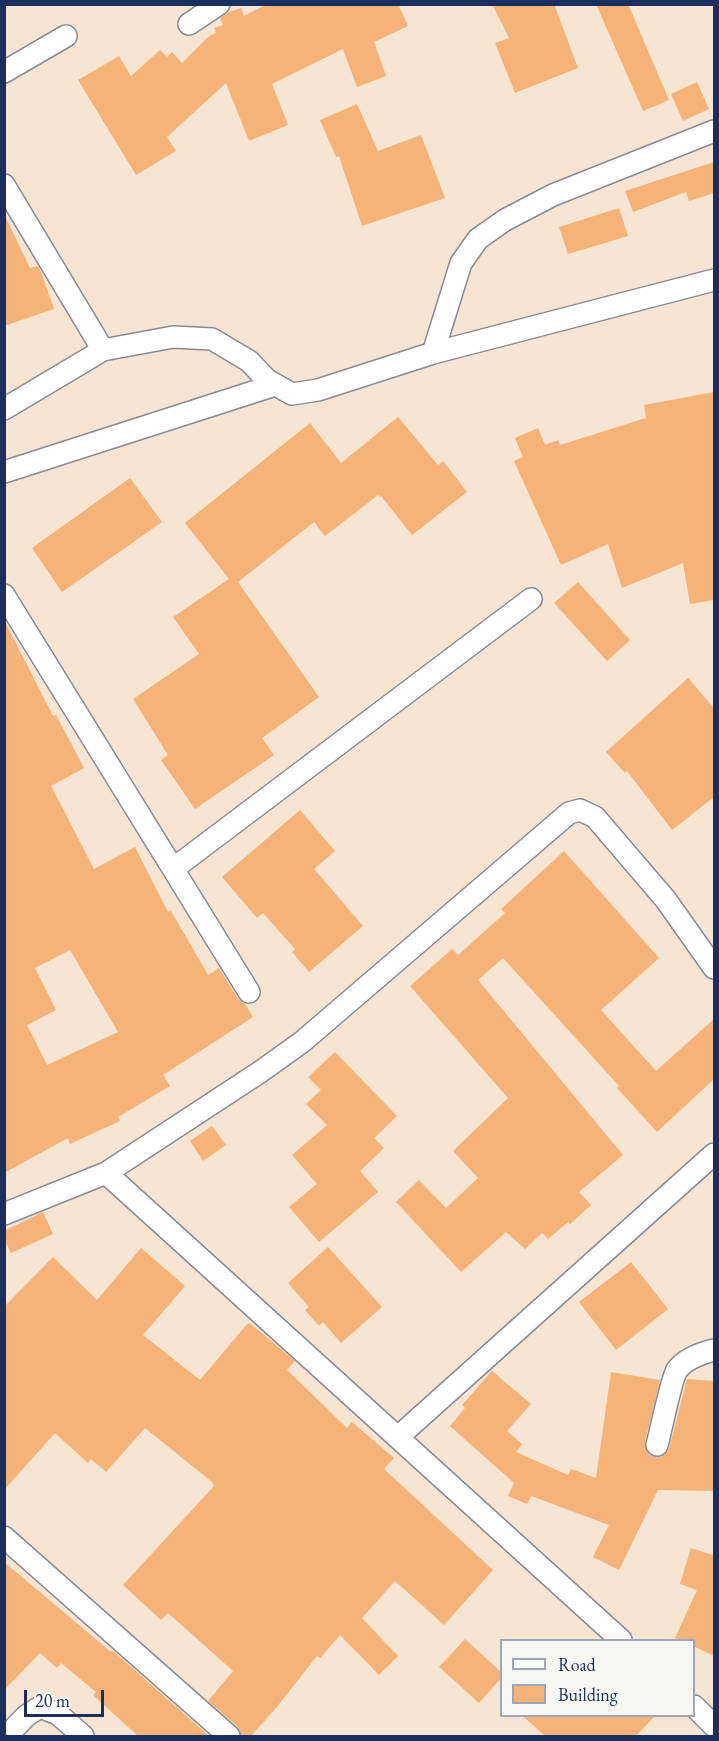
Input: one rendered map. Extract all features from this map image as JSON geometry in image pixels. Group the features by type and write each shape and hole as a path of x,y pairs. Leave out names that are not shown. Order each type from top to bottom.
{"street":[{"path":"189,24 219,4"},
{"path":"4,72 66,36"},
{"path":"433,353 461,263 478,239 505,220 553,195 714,131"},
{"path":"4,185 103,350"},
{"path":"4,409 103,350 173,337 212,339 249,361 267,380 292,394 318,390 433,353 714,280"},
{"path":"4,472 275,385"},
{"path":"4,595 249,992"},
{"path":"173,869 531,599"},
{"path":"4,1214 106,1173 260,1072 302,1042 569,813 580,810 595,817 666,900 714,968"},
{"path":"398,1437 714,1154"},
{"path":"106,1173 619,1639"},
{"path":"657,1445 676,1371 688,1360 714,1350"},
{"path":"4,1537 229,1737"},
{"path":"7,1737 26,1716 40,1707 58,1714 83,1737"},
{"path":"695,1708 714,1725"}],"building":[{"path":"267,4 398,4 408,26 374,42 386,76 357,87 343,49 272,84 288,125 249,141 226,83 167,137 176,151 136,175 78,80 119,56 131,76 160,50 167,57 172,52 182,63 209,36 216,33 214,28 223,25 220,18 227,13 241,8 244,16"},
{"path":"492,4 554,4 578,68 515,93 495,43 509,38"},
{"path":"596,4 628,4 669,100 643,111"},
{"path":"697,82 709,109 683,121 671,94"},
{"path":"357,104 378,151 421,135 445,198 362,226 339,156 336,157 320,120"},
{"path":"714,162 714,193 689,201 686,192 633,212 625,191"},
{"path":"619,208 628,236 568,254 559,227"},
{"path":"4,214 30,268 38,266 54,309 4,326"},
{"path":"714,392 714,600 690,604 683,563 622,588 608,544 561,565 514,461 523,457 515,438 538,428 545,445 558,440 560,445 646,418 644,405"},
{"path":"398,417 438,465 443,461 467,492 412,535 378,495 325,536 314,522 238,582 319,697 262,738 274,755 195,809 161,760 168,755 133,699 199,654 173,617 229,579 185,523 310,423 341,463"},
{"path":"130,478 162,522 62,592 32,548"},
{"path":"578,582 630,640 607,661 554,603"},
{"path":"4,620 53,716 56,715 84,768 51,786 94,869 135,847 168,912 171,911 208,975 219,968 238,999 245,1004 253,1017 163,1075 170,1086 118,1117 120,1121 70,1144 68,1138 4,1173","holes":["70,950 118,1032 47,1065 27,1025 56,1010 35,968"]},
{"path":"688,678 714,708 714,797 672,830 627,771 625,773 606,752"},
{"path":"300,810 335,851 314,869 363,926 309,972 292,952 295,949 263,913 257,918 222,877"},
{"path":"564,851 659,958 601,1010 656,1071 714,1019 714,1079 657,1132 617,1088 619,1086 503,958 478,980 623,1155 579,1192 591,1205 570,1224 568,1222 548,1239 542,1233 525,1249 506,1232 461,1272 396,1202 419,1180 446,1208 478,1178 453,1151 508,1098 410,986 452,949 458,955 505,913 501,909"},
{"path":"335,1052 397,1116 374,1138 384,1148 360,1171 378,1192 319,1242 289,1207 317,1184 292,1155 327,1125 306,1104 321,1090 308,1077"},
{"path":"212,1126 226,1145 203,1161 190,1141"},
{"path":"43,1212 53,1234 11,1253 4,1239 4,1231"},
{"path":"328,1247 382,1307 341,1343 323,1322 319,1326 305,1310 309,1307 288,1283"},
{"path":"141,1248 185,1286 143,1335 200,1380 248,1323 252,1325 295,1361 287,1370 347,1428 352,1422 394,1458 384,1469 493,1570 444,1625 395,1581 362,1618 398,1656 379,1675 340,1635 320,1658 317,1656 250,1737 241,1737 237,1726 208,1701 233,1671 168,1613 161,1620 123,1585 214,1486 212,1482 145,1428 106,1472 91,1459 88,1463 55,1433 4,1490 4,1307 53,1257 97,1300"},
{"path":"631,1262 668,1309 616,1350 579,1302"},
{"path":"492,1371 531,1404 507,1431 522,1444 516,1452 568,1475 571,1469 596,1478 611,1372 660,1380 645,1442 648,1454 654,1457 661,1457 669,1449 687,1379 714,1381 714,1491 658,1490 619,1570 593,1557 609,1525 531,1496 527,1504 508,1496 514,1483 450,1426 465,1408 462,1405"},
{"path":"691,1548 713,1555 714,1552 714,1656 695,1647 695,1639 675,1638 697,1590 680,1584"},
{"path":"4,1562 111,1652 112,1650 210,1737 139,1737 93,1695 96,1692 61,1663 57,1668 40,1653 4,1690"},
{"path":"465,1639 500,1671 500,1679 479,1703 439,1667"},
{"path":"524,1717 654,1717 635,1737 546,1737"}]}
